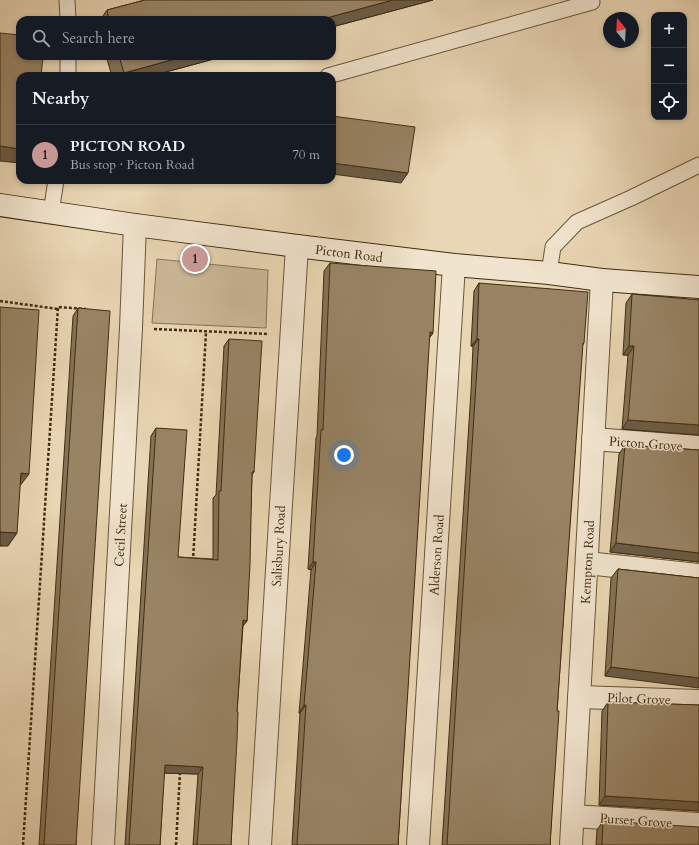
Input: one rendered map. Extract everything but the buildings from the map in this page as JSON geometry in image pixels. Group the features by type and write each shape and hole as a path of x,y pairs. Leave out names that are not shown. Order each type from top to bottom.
{"street":[{"name":"Picton Road","path":"0,205 135,225 454,265 549,273 602,280 699,287"},
{"name":"Cecil Street","path":"103,845 131,328 135,225"},
{"name":"Salisbury Road","path":"260,845 297,246"},
{"name":"Alderson Road","path":"418,845 454,265"},
{"name":"Kempton Road","path":"571,845 602,280"},
{"name":"Picton Grove","path":"593,439 699,447"},
{"path":"587,563 699,575"},
{"name":"Pilot Grove","path":"579,697 699,701"},
{"name":"Purser Grove","path":"573,816 699,824"}],"lane":[{"path":"67,0 68,16"},
{"path":"336,74 592,2"},
{"path":"68,60 68,72"},
{"path":"549,273 553,247 577,222 699,165"},
{"path":"51,213 55,184"}],"path":[{"path":"0,301 58,309 58,307 88,309"},
{"path":"23,845 58,309"},
{"path":"131,328 291,335"},
{"path":"192,569 206,332"},
{"path":"176,845 180,766"}],"shaded area":[{"path":"157,259 268,270 266,328 152,323"}],"place":[{"name":"PICTON ROAD","path":"195,259"}]}
